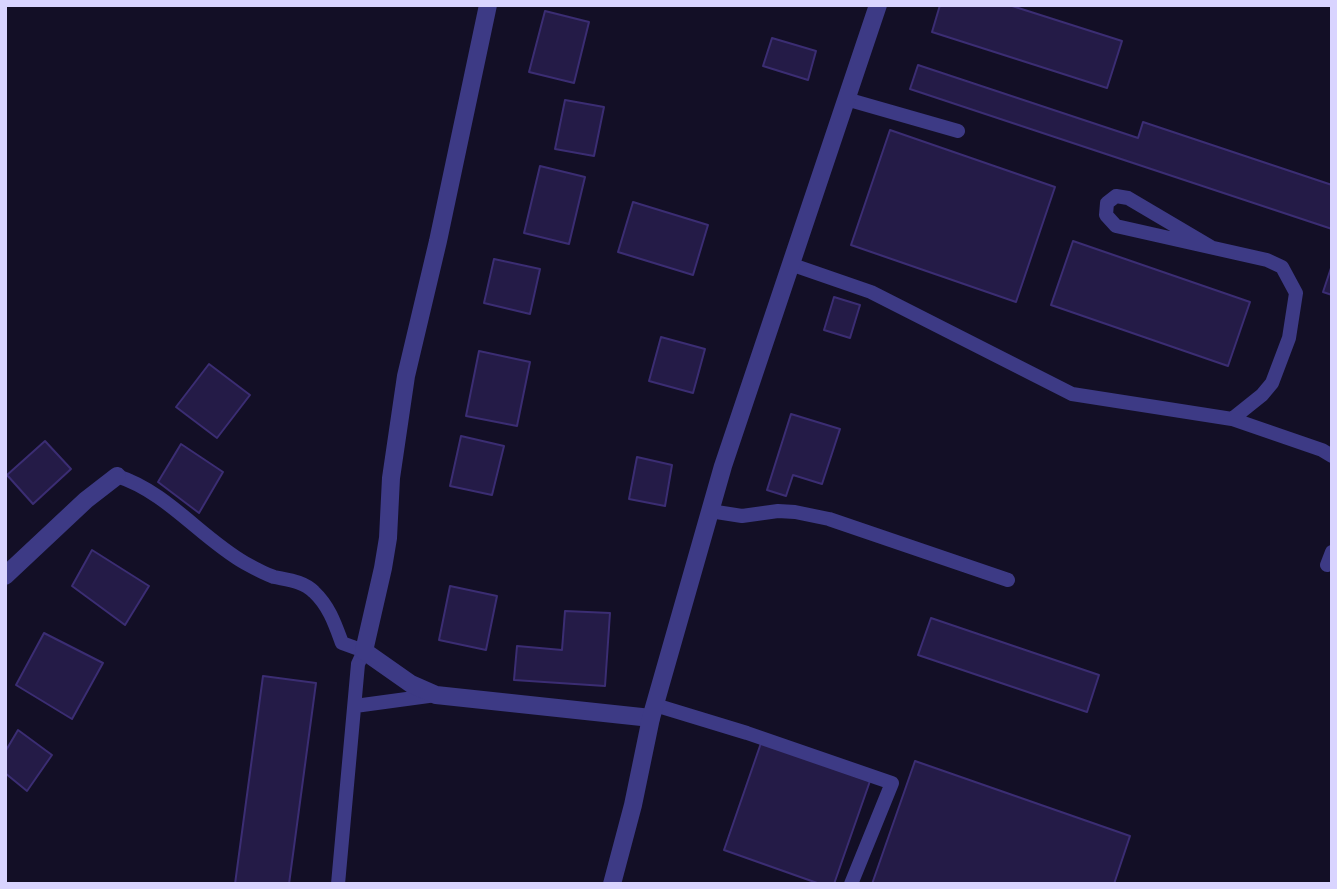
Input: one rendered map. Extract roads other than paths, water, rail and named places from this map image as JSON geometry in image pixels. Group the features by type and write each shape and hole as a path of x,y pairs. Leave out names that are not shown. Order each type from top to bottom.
{"street":[{"path":"488,5 438,241 406,376 391,478 386,548 364,650 411,684 436,695 653,711"},
{"path":"612,884 633,805 653,711 710,511 878,5"},
{"path":"5,576 86,500 117,476"}],"lane":[{"path":"846,99 958,131"},
{"path":"1211,247 1128,198 1116,197 1107,203 1106,215 1116,226 1267,260 1282,267 1296,293 1289,338 1272,383 1262,395 1232,419"},
{"path":"790,264 871,292 1072,394 1232,419 1322,450 1332,456"},
{"path":"117,476 133,481 155,494 247,565 312,589 332,615 342,643 364,650 358,664 338,884"},
{"path":"710,511 742,516 786,512 829,519 1008,580"},
{"path":"355,706 436,695"},
{"path":"653,711 747,733 892,783 851,884"}]}
